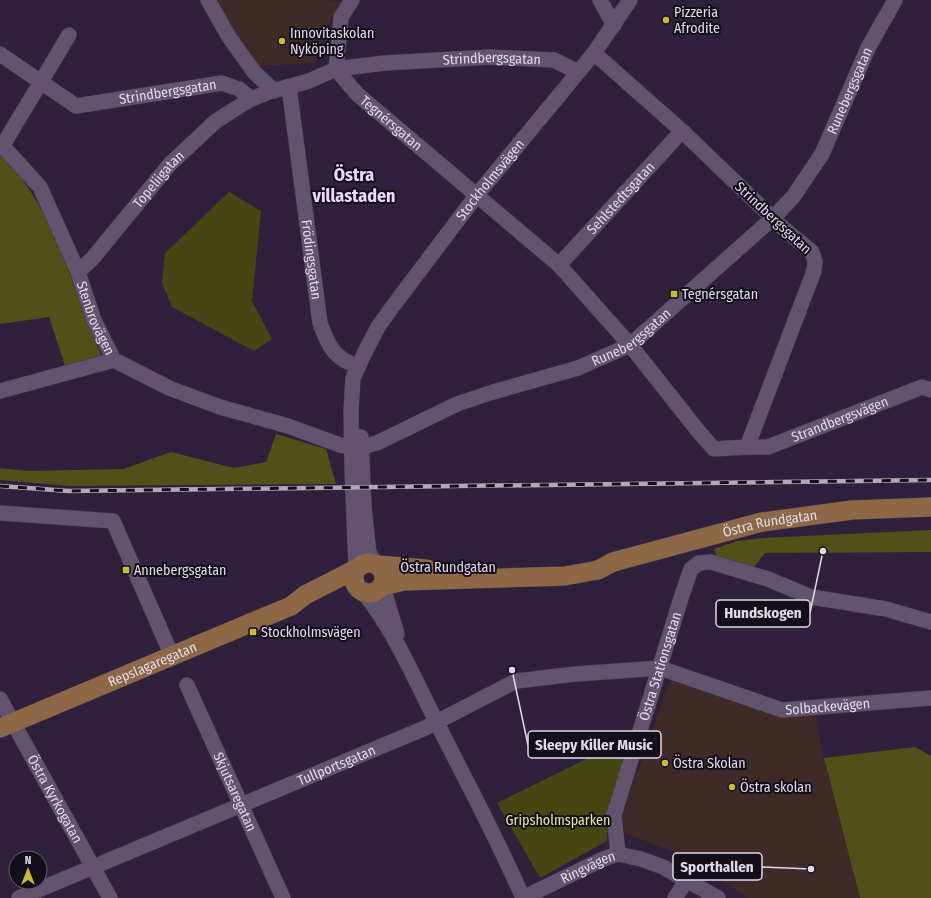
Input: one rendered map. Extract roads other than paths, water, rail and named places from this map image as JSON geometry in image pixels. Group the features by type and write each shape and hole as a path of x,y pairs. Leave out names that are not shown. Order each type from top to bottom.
{"main road":[{"name":"Östra Rundgatan","path":"371,589 404,581 565,576 598,570 614,562 762,522 852,510 931,507"},
{"name":"Östra Rundgatan","path":"377,565 441,570 531,566 594,560 614,562"},
{"path":"367,562 377,565 381,569 384,577 371,589 353,579 356,569 367,562"},
{"name":"Repslagaregatan","path":"4,727 291,606 305,595 356,569"},
{"name":"Repslagaregatan","path":"291,606 309,605 347,590 371,589"}],"street":[{"path":"208,0 229,37 254,72 274,90"},
{"path":"336,69 341,17 352,0"},
{"path":"600,0 614,25"},
{"name":"Stockholmsvägen","path":"359,366 386,316 476,196 594,53 630,0"},
{"name":"Runebergsgatan","path":"356,447 376,442 457,404 493,392 578,368 630,345 773,218 793,197 822,154 868,48 895,0"},
{"path":"1,144 42,82 69,35"},
{"name":"Strindbergsgatan","path":"594,53 682,131 773,218 812,252 815,266 747,447"},
{"name":"Strindbergsgatan","path":"0,54 76,106 222,83 239,89 251,100 274,90 309,81 336,69 386,63 490,57 554,60 578,72"},
{"name":"Tegnérsgatan","path":"336,69 357,94 559,265 630,345 714,449 747,447"},
{"name":"Frödingsgatan","path":"289,87 320,323 333,353 349,364 359,366"},
{"name":"Topeliigatan","path":"78,272 92,259 170,164 216,121 251,100"},
{"name":"Sehlstedtsgatan","path":"559,265 682,131"},
{"name":"Stenbrovägen","path":"1,144 40,187 78,272 94,320 114,360 169,388 220,407 288,426 340,445 356,447"},
{"path":"0,391 114,360"},
{"path":"356,569 356,447 361,378 359,366"},
{"name":"Strandbergsvägen","path":"747,447 768,447 922,387 931,390"},
{"path":"356,447 369,553 377,565"},
{"path":"0,514 113,522 172,656"},
{"name":"Östra Stationsgatan","path":"618,854 614,815 682,595 692,569 699,563 711,562 768,579 811,597 886,609 931,622"},
{"path":"371,589 386,598 403,653 436,722 480,806 523,898"},
{"name":"Solbackevägen","path":"660,668 782,710 931,698"},
{"name":"Tullportsgatan","path":"19,898 436,722 516,681 576,674 660,668"},
{"name":"Skjutsaregatan","path":"186,685 283,898"},
{"name":"Östra Kyrkogatan","path":"0,699 4,727 93,867 110,898"},
{"name":"Ringvägen","path":"523,898 603,858 618,854 641,858 687,880 718,898"},
{"path":"676,898 687,880"}],"railway":[{"path":"0,486 69,491 931,480"}],"place":[{"name":"Pizzeria Afrodite","path":"666,20"},
{"name":"Innovitaskolan Nyköping","path":"282,41"},
{"name":"Tegnérsgatan","path":"674,294"},
{"name":"Hundskogen","path":"823,551"},
{"name":"Annebergsgatan","path":"126,570"},
{"name":"Stockholmsvägen","path":"253,632"},
{"name":"Sleepy Killer Music","path":"512,670"},
{"name":"Östra Skolan","path":"665,763"},
{"name":"Östra skolan","path":"732,787"},
{"name":"Sporthallen","path":"811,869"}],"district":[{"name":"Östra villastaden","path":"354,185"}],"park label":[{"name":"Gripsholmsparken","path":"558,820"}]}
